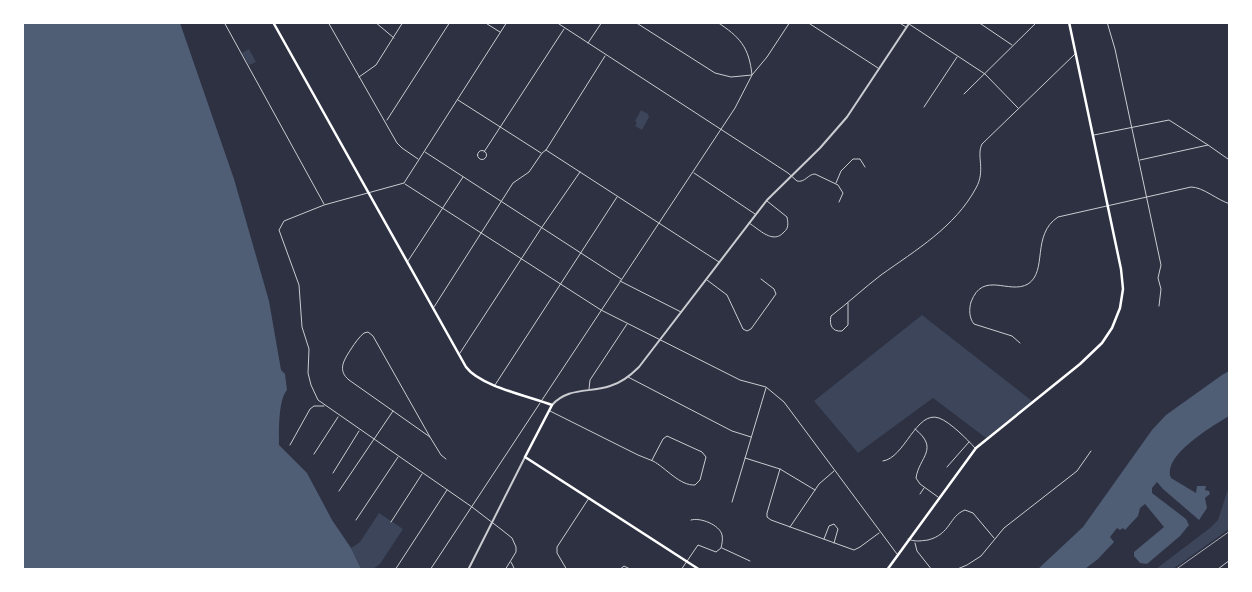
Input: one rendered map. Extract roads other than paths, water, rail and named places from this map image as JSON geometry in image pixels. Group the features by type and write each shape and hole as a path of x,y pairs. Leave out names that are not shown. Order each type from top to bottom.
{"main road":[{"path":"273,22 459,354 473,375 552,405 525,457 700,570"},
{"path":"886,570 976,448 1090,356 1102,344 1110,332 1120,308 1123,289 1121,269 1069,22"}],"street":[{"path":"224,22 324,205"},
{"path":"328,22 398,145 419,159"},
{"path":"375,22 394,38"},
{"path":"359,77 376,65 403,22"},
{"path":"386,122 450,22"},
{"path":"484,22 500,33"},
{"path":"505,570 516,552 512,538 492,521 324,406 316,398 310,385 308,373 309,350 302,327 300,287 279,230 284,221 324,205 404,183 507,22"},
{"path":"556,22 792,175 799,182 815,174 835,183 843,191 843,198 839,202"},
{"path":"588,43 602,22"},
{"path":"635,22 715,73 731,77 752,75"},
{"path":"718,22 736,35 744,46 750,60 752,75"},
{"path":"430,570 738,104 752,75 767,57 790,22"},
{"path":"807,22 879,69"},
{"path":"898,22 906,28"},
{"path":"978,22 1013,46"},
{"path":"964,94 1037,22"},
{"path":"1107,22 1115,49 1161,265 1158,278 1161,289 1159,306"},
{"path":"552,405 570,393 610,386 628,377 639,367 766,200 831,136 847,117 909,23 985,74 1018,109"},
{"path":"484,152 564,28"},
{"path":"848,303 848,325 842,331 832,328 830,324 831,316 948,225 973,194 980,180 982,168 981,146 1076,53"},
{"path":"433,308 513,183 529,172 546,150 606,55"},
{"path":"924,108 958,56"},
{"path":"457,99 542,153"},
{"path":"1093,135 1169,120 1228,159"},
{"path":"1139,160 1208,145"},
{"path":"546,150 719,262"},
{"path":"424,151 621,280 681,312"},
{"path":"835,183 842,171 853,159 860,159 865,167"},
{"path":"459,354 580,172"},
{"path":"692,172 755,214"},
{"path":"407,262 464,176"},
{"path":"404,183 601,310 740,380 766,387 784,402 897,554"},
{"path":"1020,343 1012,336 974,324 970,313 973,298 978,291 988,285 998,284 1014,288 1028,284 1037,272 1040,245 1052,221 1064,214 1194,187 1230,204"},
{"path":"496,385 617,197"},
{"path":"749,223 770,236 777,237 785,232 788,225 787,217 766,200"},
{"path":"706,280 727,295 743,329 747,330 751,329 776,294 774,289 761,279"},
{"path":"589,390 590,380 627,323"},
{"path":"430,437 349,380 342,371 344,359 364,333 368,332 373,336 430,437 441,455 446,459"},
{"path":"628,377 732,431 751,437"},
{"path":"732,502 766,387"},
{"path":"290,445 310,409 314,406 324,406"},
{"path":"548,410 638,455 652,460 674,476 693,486 700,480 706,458 702,452 667,436 663,439 652,460"},
{"path":"339,491 393,411"},
{"path":"314,454 339,416"},
{"path":"883,462 896,456 915,429 929,418 938,418 976,448"},
{"path":"915,429 923,437 927,446 927,454 916,476 918,482 938,498"},
{"path":"333,473 360,430"},
{"path":"946,466 969,442"},
{"path":"955,570 976,560 1012,522 1077,471 1091,451"},
{"path":"356,520 398,456"},
{"path":"468,570 525,457"},
{"path":"745,458 780,469 814,490"},
{"path":"780,469 767,515 770,520 856,550 880,532"},
{"path":"790,528 814,490 821,481 834,471"},
{"path":"391,522 423,473"},
{"path":"920,494 924,487"},
{"path":"396,570 448,490"},
{"path":"568,570 557,553 557,547 589,498"},
{"path":"908,539 915,542 939,536 959,513 965,510 973,513 995,539"},
{"path":"691,520 699,519 719,529 722,535 722,548"},
{"path":"824,539 829,526 834,524 837,526 838,531 834,543"},
{"path":"915,542 917,551 932,570"},
{"path":"681,570 698,545 716,552 722,548"},
{"path":"722,548 750,561"},
{"path":"1212,570 1219,569 1230,560"},
{"path":"510,561 515,570"},
{"path":"619,570 626,566 632,570"}],"railway":[{"path":"1175,570 1230,531"}]}
